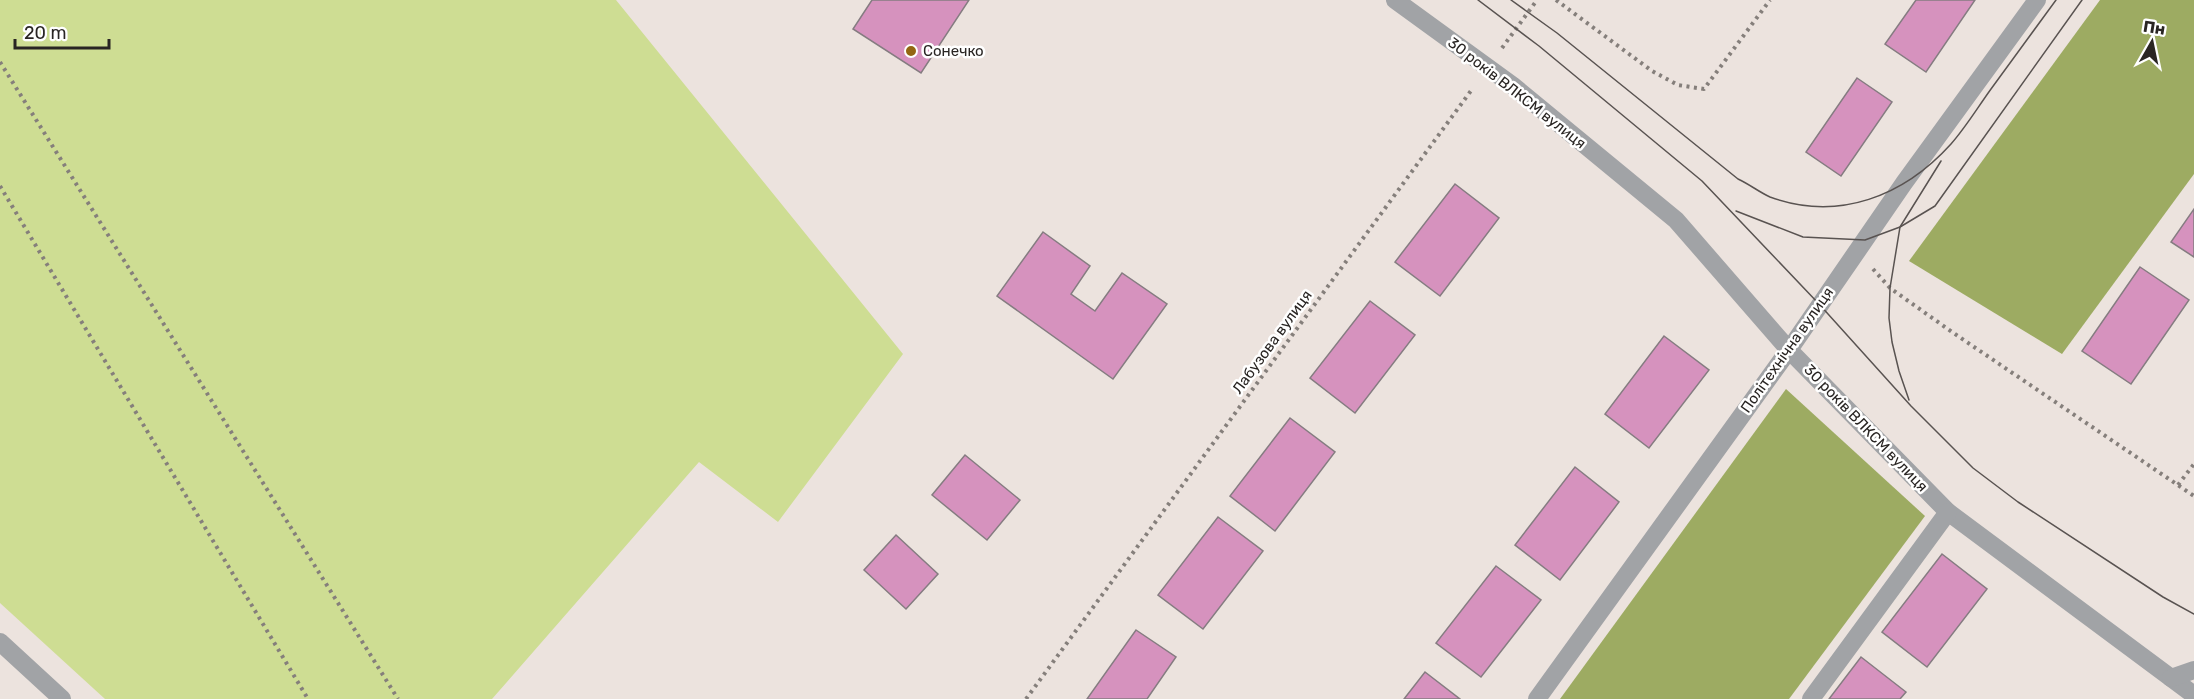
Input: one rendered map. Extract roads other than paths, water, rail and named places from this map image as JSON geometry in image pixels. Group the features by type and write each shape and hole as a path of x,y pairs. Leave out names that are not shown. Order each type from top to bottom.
{"street":[{"name":"30 років ВЛКСМ вулиця","path":"1395,0 1488,68 1676,220 1789,350 1948,512 2194,695"},
{"name":"Політехнічна вулиця","path":"1536,699 1789,350 1857,250 2037,0"},
{"path":"1811,699 1948,512"},
{"path":"0,642 62,699"},
{"path":"2171,678 2194,670"}],"tram line":[{"path":"1478,0 1539,46 1702,181 1819,304 1911,406 1973,468 2018,502 2163,597 2194,614"},
{"path":"1511,0 1557,33 1738,179 1770,197 1796,204 1821,207 1845,205 1869,199 1913,178 1933,162 1962,131 2056,0"},
{"path":"1736,211 1803,237 1865,240 1900,227 1935,206 2082,0"},
{"path":"1909,400 1892,342 1889,318 1890,288 1900,227 1941,161"}],"place":[{"name":"Сонечко","path":"911,51"}]}
